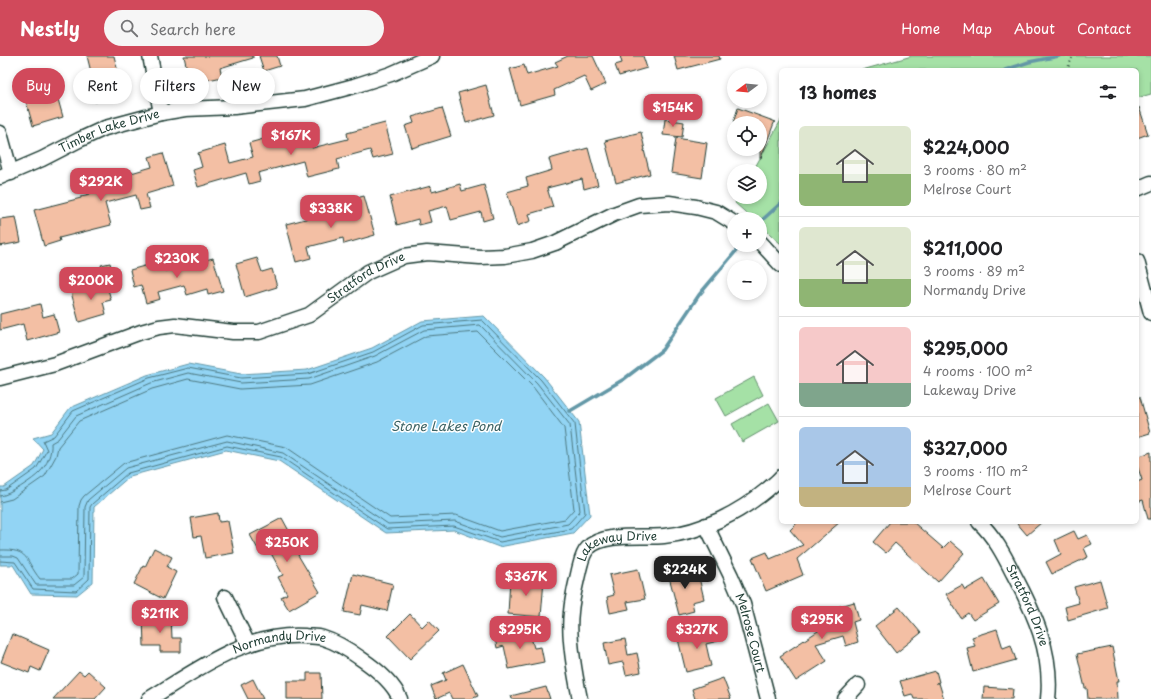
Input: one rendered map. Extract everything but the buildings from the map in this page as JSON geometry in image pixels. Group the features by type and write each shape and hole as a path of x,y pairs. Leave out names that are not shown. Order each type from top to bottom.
{"street":[{"path":"150,56 161,113"},
{"name":"Timber Lake Drive","path":"5,175 42,159 105,128 161,113 185,109 234,107 305,98 354,86 384,76 432,56"},
{"path":"0,133 5,175"},
{"path":"1139,188 1151,183"},
{"name":"Stratford Drive","path":"0,378 55,364 141,332 159,327 175,325 233,332 259,332 309,316 368,272 404,256 427,253 480,257 505,256 532,251 554,243 614,214 639,205 669,203 696,207 716,212 727,219"},
{"path":"767,250 779,263"},
{"path":"1139,269 1151,314"},
{"name":"Lakeway Drive","path":"580,699 571,636 571,613 574,592 583,556 588,548 597,542 612,538 681,534 706,526 734,513 758,497 779,479"},
{"name":"Stratford Drive","path":"981,524 1000,548 1031,607 1040,632 1047,666 1049,690 1048,699"},
{"name":"Melrose Court","path":"706,526 743,604 768,699"},
{"path":"225,597 248,644"},
{"name":"Normandy Drive","path":"149,699 205,665 235,649 258,640 290,635 321,637 350,651 370,664 388,681 400,699"},
{"path":"845,699 858,685"}],"path":[{"path":"1068,68 1073,56"}],"green space":[{"path":"912,56 1151,56 1151,94 1139,97 1139,68 869,68"},
{"path":"779,124 779,242 767,231 767,212 745,212 736,204 767,204 767,164 757,164 761,156 767,156 767,146"},
{"path":"754,377 763,395 726,416 716,398"},
{"path":"769,403 779,421 742,442 732,424"}],"water":[{"name":"Stone Lakes Pond","path":"484,316 544,377 579,422 590,515 573,533 499,547 454,530 386,533 279,461 226,450 130,476 94,507 93,582 77,595 31,594 13,565 0,565 0,487 4,487 34,466 43,449 33,438 51,433 70,408 147,375 188,364 241,374 307,370 372,348 422,321"}],"waterway":[{"path":"1011,68 1029,62 1059,56"},
{"path":"767,216 779,205"},
{"path":"570,411 624,379 662,350 699,295 735,252"}]}
